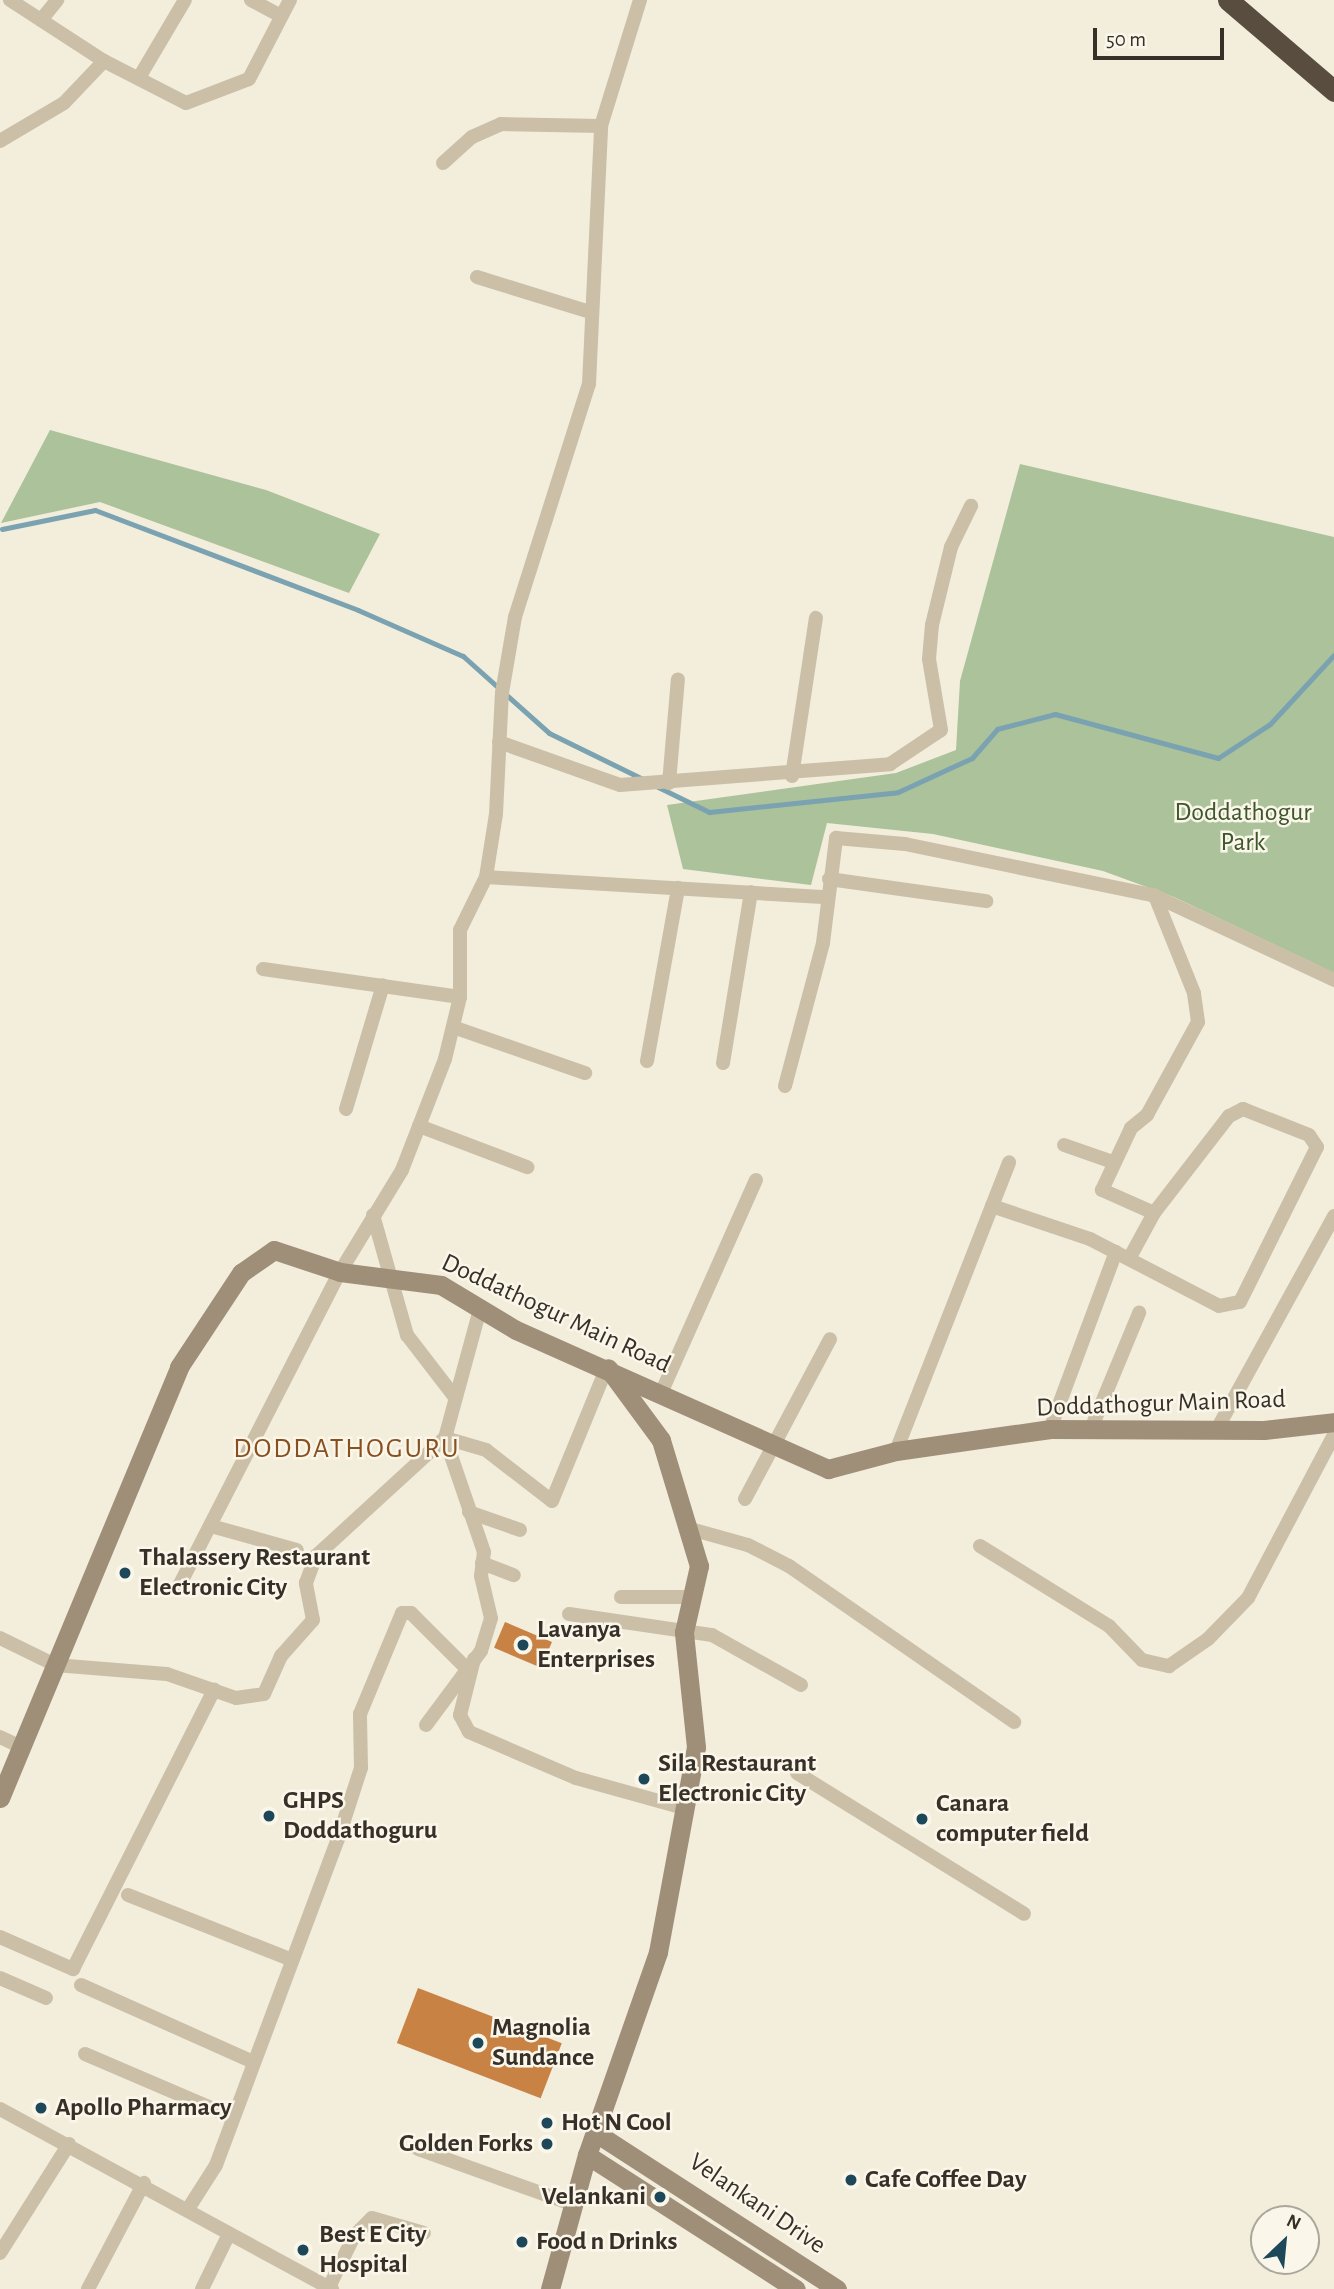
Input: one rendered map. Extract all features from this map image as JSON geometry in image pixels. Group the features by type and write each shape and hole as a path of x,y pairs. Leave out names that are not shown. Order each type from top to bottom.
{"highway":[{"path":"1227,0 1334,91"}],"street":[{"path":"10,0 104,61 140,76 186,103 250,79 290,0"},
{"path":"41,20 57,0"},
{"path":"140,76 185,0"},
{"path":"251,0 281,16"},
{"path":"178,1588 340,1272 402,1170 453,1027 460,997 460,930 486,877 515,617 589,384 590,312 601,126 640,0"},
{"path":"0,141 64,103 104,61"},
{"path":"443,163 472,137 501,124 601,126"},
{"path":"477,277 590,312"},
{"path":"499,742 597,780 669,783 792,776 890,764 941,730 929,659 932,625 951,547 971,506"},
{"path":"792,776 817,618"},
{"path":"669,783 678,679"},
{"path":"785,1086 823,943 826,897 836,838 905,844 1155,896 1334,980"},
{"path":"486,877 826,897"},
{"path":"829,879 986,901"},
{"path":"647,1060 678,888"},
{"path":"723,1063 751,892"},
{"path":"1154,1213 1102,1190 1113,1162 1198,1021 1194,993 1155,896"},
{"path":"263,969 460,997"},
{"path":"346,1109 383,985"},
{"path":"453,1027 585,1073"},
{"path":"992,1206 1123,1255 1219,1306 1241,1303 1317,1147 1309,1135 1243,1109 1229,1116 1123,1255 1050,1429"},
{"path":"419,1126 527,1167"},
{"path":"1064,1145 1113,1162"},
{"path":"896,1451 1009,1162"},
{"path":"662,1391 756,1180"},
{"path":"373,1215 395,1277 407,1335 454,1396"},
{"path":"1217,1429 1334,1216"},
{"name":"Doddathogur Main Road","path":"0,1798 179,1367 241,1273 274,1250 340,1272 441,1284 480,1309 662,1391 772,1448 828,1469 896,1451 1050,1429 1217,1429 1334,1422"},
{"path":"426,1725 469,1662 491,1618 482,1563 469,1512 445,1438 454,1396 480,1309"},
{"path":"1091,1429 1139,1313"},
{"path":"745,1499 830,1339"},
{"path":"445,1438 486,1450 552,1501 607,1367"},
{"path":"550,2289 587,2155 658,1952 696,1747 684,1632 689,1597 699,1566 661,1440 607,1367"},
{"path":"980,1546 1109,1626 1142,1660 1169,1666 1208,1639 1248,1598 1334,1435"},
{"path":"0,1638 55,1665 167,1674 236,1698 264,1694 281,1656 313,1620 306,1583 316,1556 445,1438"},
{"path":"469,1512 520,1530"},
{"path":"211,1526 297,1550"},
{"path":"687,1528 748,1545 789,1566 1014,1722"},
{"path":"482,1563 514,1576"},
{"path":"621,1597 689,1597"},
{"path":"188,2210 216,2165 251,2060 361,1768 360,1714 401,1613 411,1613 469,1662"},
{"path":"569,1614 712,1635 801,1685"},
{"path":"469,1662 460,1715 469,1732 576,1779 684,1808"},
{"path":"0,1937 73,1969 214,1690"},
{"path":"0,1737 21,1747"},
{"path":"797,1773 1024,1914"},
{"path":"128,1895 290,1959"},
{"path":"0,1978 46,1998"},
{"path":"81,1985 251,2060"},
{"path":"85,2054 232,2117"},
{"path":"0,2109 144,2183 228,2236 331,2288 354,2236 372,2218 424,2233"},
{"name":"Velankani Drive","path":"596,2133 837,2289"},
{"path":"0,2253 69,2144"},
{"path":"418,2148 572,2204"},
{"name":"Velankani Drive","path":"587,2155 796,2289"},
{"path":"89,2289 144,2183"},
{"path":"202,2289 228,2236"}],"green space":[{"path":"50,430 266,490 380,534 349,593 100,502 1,523"},
{"name":"Doddathogur Park","path":"1020,464 1334,537 1334,973 1174,897 1103,871 933,834 827,823 811,885 683,869 667,805 896,773 956,750 960,681"}],"building":[{"name":"Lavanya Enterprises","path":"505,1622 552,1642 541,1668 494,1648"},
{"name":"Magnolia Sundance","path":"418,1988 562,2043 541,2098 397,2043"}],"waterway":[{"path":"2,529 95,510 358,610 463,656 549,733 643,779"},
{"path":"658,787 709,812 898,792 972,758 997,729 1055,714 1218,758 1270,724 1334,655"}],"place":[{"name":"Thalassery Restaurant Electronic City","path":"125,1573"},
{"name":"Lavanya Enterprises","path":"523,1645"},
{"name":"Sila Restaurant Electronic City","path":"644,1779"},
{"name":"GHPS Doddathoguru","path":"269,1816"},
{"name":"Canara computer field","path":"922,1819"},
{"name":"Magnolia Sundance","path":"478,2043"},
{"name":"Apollo Pharmacy","path":"41,2108"},
{"name":"Hot N Cool","path":"547,2123"},
{"name":"Golden Forks","path":"547,2144"},
{"name":"Cafe Coffee Day","path":"851,2180"},
{"name":"Velankani","path":"660,2197"},
{"name":"Food n Drinks","path":"522,2242"},
{"name":"Best E City Hospital","path":"303,2250"}],"district":[{"name":"DODDATHOGURU","path":"347,1449"}]}
